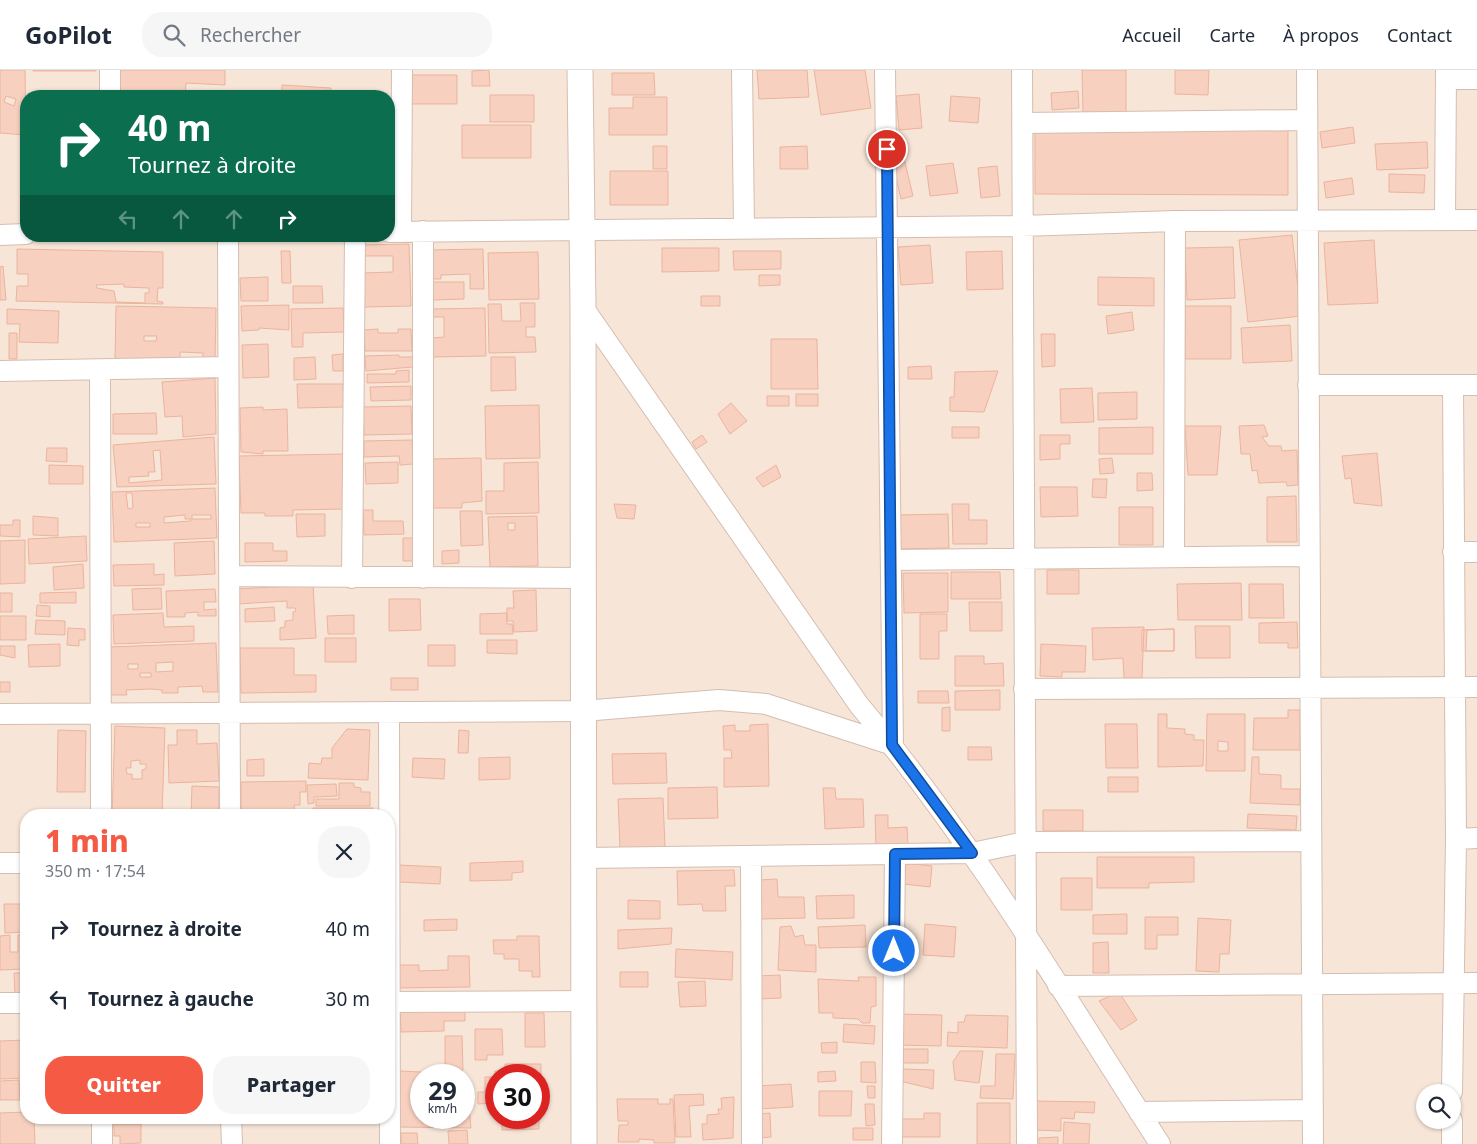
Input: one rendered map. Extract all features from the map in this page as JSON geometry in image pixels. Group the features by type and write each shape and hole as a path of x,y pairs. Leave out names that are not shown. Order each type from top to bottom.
{"street":[{"path":"110,70 110,90"},
{"path":"402,70 395,126 395,232 888,228 1176,221 1477,220"},
{"path":"580,70 583,307 584,1144"},
{"path":"742,70 744,228"},
{"path":"885,70 892,745"},
{"path":"1022,70 1021,226 1027,1144"},
{"path":"1307,70 1313,1144"},
{"path":"1445,220 1446,74 1477,79"},
{"path":"1022,123 1307,120"},
{"path":"1174,557 1176,221"},
{"path":"423,231 423,578"},
{"path":"0,234 20,234"},
{"path":"228,242 230,809"},
{"path":"352,578 354,242"},
{"path":"583,307 859,705 892,745 972,853 1160,1144"},
{"path":"0,371 100,371 228,367"},
{"path":"100,371 101,809"},
{"path":"1308,385 1477,385"},
{"path":"1452,1084 1456,838 1453,688 1453,385"},
{"path":"1453,552 1477,552"},
{"path":"891,560 1310,556"},
{"path":"229,576 582,578"},
{"path":"1024,689 1477,688"},
{"path":"0,714 230,711 583,711 719,700 766,704 892,745"},
{"path":"389,712 389,809"},
{"path":"1456,838 1477,838"},
{"path":"583,858 972,853 1025,842 1311,842"},
{"path":"892,1144 895,854"},
{"path":"751,856 752,1144"},
{"path":"0,863 20,863"},
{"path":"1058,986 1477,983"},
{"path":"395,1002 584,1001"},
{"path":"0,1003 20,1004"},
{"path":"1139,1112 1313,1110"},
{"path":"102,1124 102,1144"},
{"path":"232,1124 232,1144"},
{"path":"390,1124 390,1144"},
{"path":"1452,1129 1452,1144"}],"shaded area":[{"path":"0,70 1477,70 1477,1144 0,1144"}],"building":[{"path":"0,70 25,70 25,90 20,90 20,135 0,133","holes":["6,96 16,99 14,106 4,102"]},
{"path":"96,70 96,71 33,71"},
{"path":"118,70 225,70 225,85 186,83 185,90 117,90"},
{"path":"489,70 490,86 472,86 472,71"},
{"path":"757,70 807,70 809,97 759,99"},
{"path":"814,70 865,70 871,108 821,115"},
{"path":"1082,70 1126,70 1126,114 1083,114"},
{"path":"1175,70 1209,70 1208,95 1175,94"},
{"path":"612,73 654,73 655,95 612,95"},
{"path":"408,75 457,75 457,104 408,104"},
{"path":"282,85 331,88 331,90 282,90"},
{"path":"1078,91 1079,108 1052,110 1051,93"},
{"path":"919,94 922,128 899,130 896,96"},
{"path":"490,95 534,95 534,122 490,122"},
{"path":"951,96 980,98 978,123 949,121"},
{"path":"633,97 667,97 667,135 609,135 609,108 633,108"},
{"path":"462,125 531,125 531,158 462,158"},
{"path":"1353,127 1355,143 1322,148 1320,132"},
{"path":"1035,129 1288,130 1288,195 1035,194"},
{"path":"1427,142 1428,168 1377,170 1375,144"},
{"path":"653,146 667,146 667,169 653,169"},
{"path":"807,146 808,169 780,169 780,147"},
{"path":"903,154 913,196 901,199 891,157"},
{"path":"953,163 958,193 930,196 926,166"},
{"path":"997,166 1000,196 981,198 978,168"},
{"path":"610,171 668,171 668,205 610,205"},
{"path":"1389,174 1425,175 1424,193 1389,192"},
{"path":"1352,178 1354,194 1326,198 1324,182"},
{"path":"1292,235 1301,316 1248,322 1239,240"},
{"path":"1374,240 1378,303 1328,305 1324,243"},
{"path":"409,244 411,306 364,307 363,273 393,272 393,256 363,256 362,245"},
{"path":"930,245 933,283 901,285 898,247"},
{"path":"1233,247 1235,298 1187,300 1185,248"},
{"path":"662,248 719,248 719,271 662,272"},
{"path":"17,249 163,252 163,288 158,288 157,301 163,302 163,304 16,301 17,286 28,286 28,274 17,274","holes":["124,284 124,287 149,288 149,293 145,293 145,303 116,302 114,291 97,288 96,285"]},
{"path":"483,249 484,289 470,289 470,274 441,275 441,279 430,279 429,250"},
{"path":"281,251 290,251 291,283 282,283"},
{"path":"733,251 781,251 781,269 734,270"},
{"path":"1002,251 1003,289 967,290 966,252"},
{"path":"538,252 539,299 489,300 488,253"},
{"path":"3,266 6,300 0,300 0,267"},
{"path":"759,275 780,275 780,285 759,286"},
{"path":"268,277 268,301 241,301 240,278"},
{"path":"1098,277 1154,278 1154,306 1098,305"},
{"path":"433,282 464,282 464,299 433,300"},
{"path":"293,286 322,286 323,303 293,303"},
{"path":"701,296 720,296 720,306 701,306"},
{"path":"520,303 535,303 535,327 526,327 526,337 535,337 536,352 489,353 488,304 501,304 502,321 521,321"},
{"path":"289,305 289,330 259,328 259,330 242,331 241,306"},
{"path":"116,306 216,308 215,361 203,361 203,353 180,352 180,358 115,359","holes":["144,336 157,336 156,341 144,341"]},
{"path":"1185,306 1231,306 1231,359 1185,359"},
{"path":"343,308 344,332 303,333 303,347 292,347 291,309"},
{"path":"485,308 486,356 433,357 432,338 444,337 444,317 432,317 432,309"},
{"path":"7,309 59,311 58,343 19,342 20,324 7,324"},
{"path":"1132,312 1134,330 1108,334 1106,316"},
{"path":"1290,325 1292,361 1243,363 1241,328"},
{"path":"378,329 378,333 398,333 398,329 411,329 412,351 365,351 364,330"},
{"path":"9,333 17,333 17,359 9,359"},
{"path":"1041,334 1055,334 1055,366 1042,367"},
{"path":"771,339 817,339 818,389 771,389"},
{"path":"268,344 269,377 243,378 242,345"},
{"path":"343,354 343,371 333,371 332,355"},
{"path":"399,355 399,357 413,357 413,367 366,371 365,356"},
{"path":"315,357 316,379 294,380 294,358"},
{"path":"491,357 515,357 516,390 491,391"},
{"path":"931,366 932,379 908,379 908,367"},
{"path":"409,370 409,382 367,383 367,374 396,374 396,371"},
{"path":"998,371 984,412 950,411 950,397 954,397 955,372"},
{"path":"215,378 216,434 183,437 182,416 165,417 162,382"},
{"path":"297,384 343,384 344,407 298,408"},
{"path":"411,386 411,400 371,401 370,387"},
{"path":"1092,388 1094,422 1061,423 1060,389"},
{"path":"1137,392 1137,419 1098,420 1098,393"},
{"path":"796,394 818,394 818,406 796,406"},
{"path":"767,396 789,396 789,406 767,406"},
{"path":"731,403 747,421 730,434 718,414"},
{"path":"539,405 540,458 486,459 485,406"},
{"path":"411,406 412,434 364,435 363,407"},
{"path":"263,407 263,410 287,409 288,451 263,451 263,454 241,452 240,408"},
{"path":"156,413 157,434 113,434 113,414"},
{"path":"1264,425 1268,436 1262,437 1269,446 1281,446 1282,451 1297,450 1298,485 1287,486 1286,482 1259,483 1257,470 1252,471 1250,454 1241,454 1239,426"},
{"path":"1185,426 1221,426 1217,475 1188,475"},
{"path":"952,427 979,427 979,438 952,438"},
{"path":"1153,427 1153,454 1099,454 1099,428"},
{"path":"702,435 707,442 696,449 692,442"},
{"path":"1040,435 1070,435 1070,444 1060,444 1060,459 1040,460"},
{"path":"214,437 216,484 117,487 113,445","holes":["160,450 162,480 129,483 129,477 149,476 148,472 155,472 153,451"]},
{"path":"412,440 413,464 400,465 399,456 364,457 364,441"},
{"path":"47,448 67,448 67,462 46,461"},
{"path":"1377,453 1382,506 1354,503 1351,478 1345,479 1342,456"},
{"path":"343,454 345,509 293,510 293,516 265,516 265,513 241,513 239,456"},
{"path":"481,458 482,501 462,503 462,508 433,508 432,459"},
{"path":"1112,458 1114,473 1100,474 1099,459"},
{"path":"398,462 398,483 366,484 365,463"},
{"path":"538,462 539,513 486,514 486,491 504,491 504,463"},
{"path":"49,465 83,466 83,484 49,484"},
{"path":"776,465 781,477 763,487 756,478"},
{"path":"1137,473 1152,473 1153,490 1137,491"},
{"path":"1093,479 1107,479 1106,498 1092,497"},
{"path":"1040,487 1077,487 1078,516 1041,517"},
{"path":"215,488 217,538 114,542 112,492","holes":["126,493 132,493 133,508 128,509","185,515 185,519 191,519 191,521 164,523 164,517","192,515 211,515 211,519 192,519","136,523 150,523 150,527 136,527"]},
{"path":"1296,496 1297,542 1267,542 1267,497"},
{"path":"614,504 636,505 634,519 617,518"},
{"path":"952,504 969,504 969,520 987,520 987,544 953,544"},
{"path":"1119,507 1153,507 1153,545 1119,545"},
{"path":"363,510 373,510 373,521 403,521 404,534 364,535"},
{"path":"460,511 482,511 483,545 461,546"},
{"path":"296,514 325,514 325,536 297,537"},
{"path":"948,514 949,548 898,549 898,515"},
{"path":"33,516 58,518 58,536 33,535"},
{"path":"537,516 538,566 490,567 488,517","holes":["508,523 515,523 515,530 508,530"]},
{"path":"13,520 20,520 20,537 0,536 0,525 13,525"},
{"path":"86,536 87,561 29,564 28,539"},
{"path":"403,538 414,538 414,561 403,561"},
{"path":"25,540 25,583 0,584 0,541"},
{"path":"214,541 215,574 175,576 174,543"},
{"path":"245,543 273,543 273,551 287,551 287,561 245,562"},
{"path":"459,550 459,563 442,564 442,551"},
{"path":"83,564 84,588 54,590 53,567"},
{"path":"154,564 154,575 164,574 164,585 114,586 113,565"},
{"path":"1047,570 1079,570 1079,594 1047,594"},
{"path":"951,572 1000,572 1001,599 951,599"},
{"path":"903,573 948,573 948,612 904,613"},
{"path":"1241,583 1242,620 1178,620 1177,584"},
{"path":"1249,584 1283,584 1284,618 1249,618"},
{"path":"313,585 316,638 280,640 280,628 285,627 285,621 293,620 293,612 296,611 295,608 287,608 287,601 237,604 236,589"},
{"path":"161,588 162,609 133,610 132,589"},
{"path":"215,589 216,602 204,602 204,610 216,609 216,616 198,616 198,612 185,613 185,617 167,617 166,591"},
{"path":"536,590 537,631 514,632 513,621 507,621 507,608 514,608 513,591"},
{"path":"76,592 76,603 40,603 40,593"},
{"path":"0,593 12,593 12,612 0,612"},
{"path":"389,599 420,599 421,630 389,631"},
{"path":"969,602 1002,602 1002,631 970,631"},
{"path":"37,605 50,606 50,617 36,616"},
{"path":"274,607 275,621 245,622 245,609"},
{"path":"163,613 164,627 194,626 194,641 114,644 113,615"},
{"path":"507,613 507,624 512,624 513,634 480,634 480,614"},
{"path":"920,614 947,614 947,631 939,631 939,659 920,659"},
{"path":"354,615 354,634 328,634 327,616"},
{"path":"0,616 26,616 26,640 0,640"},
{"path":"36,620 65,621 65,635 35,634"},
{"path":"1297,622 1298,648 1288,648 1288,643 1259,643 1259,623"},
{"path":"1195,626 1230,626 1230,658 1196,658"},
{"path":"1144,627 1142,678 1124,678 1123,658 1093,660 1092,628"},
{"path":"68,628 85,629 85,640 79,640 79,646 67,645"},
{"path":"1174,629 1174,651 1142,651 1142,630"},
{"path":"1174,629 1174,651 1146,651 1147,630"},
{"path":"325,638 356,638 356,662 325,662"},
{"path":"487,640 517,640 517,654 487,653"},
{"path":"216,643 218,692 203,692 202,686 178,687 178,693 162,693 162,690 151,689 126,690 127,695 110,695 108,647","holes":["173,662 173,671 156,672 156,663","128,664 138,664 138,669 128,669","140,673 151,673 151,677 140,677"]},
{"path":"60,644 60,666 29,667 28,645"},
{"path":"1041,644 1086,646 1085,672 1062,672 1062,677 1040,676"},
{"path":"428,645 455,645 455,666 428,666"},
{"path":"0,646 15,646 15,658 0,655"},
{"path":"240,648 294,648 294,675 316,675 316,692 241,693"},
{"path":"955,656 984,656 984,664 1003,663 1004,686 955,686"},
{"path":"391,678 418,678 418,690 391,690"},
{"path":"0,682 10,682 10,692 0,692"},
{"path":"1000,690 1000,710 955,710 955,691"},
{"path":"918,691 948,691 949,703 918,703"},
{"path":"950,707 950,731 942,731 942,708"},
{"path":"1288,710 1300,710 1300,750 1253,750 1254,718 1288,718"},
{"path":"1158,714 1167,714 1167,728 1185,729 1185,734 1194,735 1194,740 1204,740 1203,766 1158,767"},
{"path":"1207,714 1245,714 1245,771 1206,771","holes":["1218,741 1228,742 1228,751 1218,751"]},
{"path":"768,724 769,786 724,787 724,758 732,758 731,750 724,750 723,726 735,725 735,731 750,731 750,725"},
{"path":"1105,724 1137,724 1138,768 1106,768"},
{"path":"115,726 165,728 162,809 112,809","holes":["140,760 140,764 146,764 146,769 142,770 142,779 132,779 132,774 127,774 126,768 131,768 131,761"]},
{"path":"347,729 370,730 368,780 308,778 309,763 321,764 322,758 332,758 332,748"},
{"path":"58,730 86,731 85,792 57,792"},
{"path":"177,730 197,730 197,744 217,743 219,781 169,783 168,745 177,745"},
{"path":"459,730 469,731 468,753 458,753"},
{"path":"968,747 991,747 992,760 968,760"},
{"path":"666,753 667,783 613,784 612,754"},
{"path":"510,757 510,779 479,780 479,758"},
{"path":"1252,757 1259,757 1259,774 1281,775 1281,789 1300,789 1300,805 1250,803"},
{"path":"413,758 445,759 444,779 412,777"},
{"path":"264,759 264,776 247,776 247,760"},
{"path":"1108,777 1138,777 1138,792 1108,792"},
{"path":"306,781 306,792 300,792 300,805 294,805 294,809 241,809 241,782"},
{"path":"339,783 354,783 354,787 361,788 361,792 370,792 370,806 316,806 316,799 339,799"},
{"path":"336,784 337,796 314,797 314,803 308,804 307,785"},
{"path":"192,786 219,787 219,809 191,809"},
{"path":"717,787 718,818 668,819 668,788"},
{"path":"823,788 835,788 836,799 863,799 864,827 825,829"},
{"path":"663,798 665,847 620,848 618,799"},
{"path":"313,808 373,808 373,809"},
{"path":"1043,810 1083,810 1083,831 1043,831"},
{"path":"1248,814 1297,816 1296,830 1247,828"},
{"path":"875,815 888,815 888,828 907,827 908,847 876,847"},
{"path":"1097,857 1194,857 1194,882 1149,883 1149,888 1097,888"},
{"path":"523,861 523,872 512,873 512,880 470,881 470,863"},
{"path":"906,863 932,866 930,887 904,884"},
{"path":"399,865 441,867 440,884 398,882"},
{"path":"734,870 735,886 725,886 726,911 703,911 702,904 678,905 677,871"},
{"path":"1061,878 1092,878 1092,910 1061,910"},
{"path":"777,879 778,897 804,897 805,918 761,919 760,880"},
{"path":"854,895 854,918 817,919 816,896"},
{"path":"628,900 660,901 660,919 628,919"},
{"path":"4,904 20,904 20,932 5,933"},
{"path":"1127,914 1127,934 1093,934 1093,915"},
{"path":"1145,917 1178,917 1178,935 1157,935 1157,949 1145,949"},
{"path":"1198,918 1231,920 1229,954 1220,954 1219,972 1196,971"},
{"path":"457,919 457,930 424,931 424,920"},
{"path":"925,924 956,927 954,957 923,955"},
{"path":"865,925 866,947 819,948 818,927"},
{"path":"791,926 795,937 803,935 805,945 816,945 816,972 778,970 780,927"},
{"path":"672,928 671,944 618,949 618,930"},
{"path":"10,935 10,952 18,952 18,935 20,935 20,969 0,970 0,936"},
{"path":"517,936 539,936 540,977 532,977 532,971 519,971 519,959 504,959 504,954 494,954 493,940 517,940"},
{"path":"1108,942 1109,973 1093,973 1093,943"},
{"path":"676,949 733,952 732,980 675,977"},
{"path":"448,956 469,956 470,987 397,988 396,965 419,965 419,971 448,970"},
{"path":"620,972 648,972 648,987 620,987"},
{"path":"14,973 20,973 20,994 15,994"},
{"path":"780,975 781,998 758,999 756,976"},
{"path":"858,977 876,977 876,1006 871,1007 870,1023 862,1023 858,1019 833,1018 833,1013 819,1013 818,979 859,981"},
{"path":"705,981 706,1006 680,1007 678,982"},
{"path":"1119,992 1137,1020 1121,1030 1099,1001"},
{"path":"465,1010 465,1021 444,1021 444,1031 401,1032 400,1011"},
{"path":"525,1013 544,1013 545,1047 525,1047"},
{"path":"898,1014 942,1015 941,1046 897,1045"},
{"path":"966,1015 1008,1016 1007,1048 947,1046 948,1032 958,1033 958,1022 964,1022"},
{"path":"844,1024 875,1026 874,1044 843,1042"},
{"path":"475,1029 502,1029 503,1055 487,1055 487,1060 475,1060"},
{"path":"445,1036 462,1036 463,1064 445,1064"},
{"path":"20,1040 20,1078 0,1079 0,1041"},
{"path":"837,1042 837,1053 822,1053 821,1043"},
{"path":"902,1049 928,1049 928,1063 902,1063"},
{"path":"960,1051 983,1051 979,1083 955,1080 953,1062"},
{"path":"996,1054 1015,1054 1013,1099 980,1098 981,1086 995,1086"},
{"path":"861,1062 875,1062 876,1083 861,1082"},
{"path":"903,1069 934,1070 933,1089 900,1081"},
{"path":"400,1071 410,1071 410,1127 399,1127"},
{"path":"835,1071 836,1081 818,1082 818,1072"},
{"path":"19,1080 20,1100 0,1100 0,1081"},
{"path":"791,1084 793,1107 758,1109 757,1086"},
{"path":"867,1086 875,1086 875,1098 868,1098"},
{"path":"819,1091 852,1091 851,1116 819,1116"},
{"path":"478,1092 485,1092 485,1104 478,1104"},
{"path":"703,1094 704,1105 689,1106 691,1137 676,1137 674,1095"},
{"path":"734,1097 733,1138 703,1140 702,1124 707,1124 707,1115 719,1114 718,1109 722,1109 721,1098"},
{"path":"617,1099 658,1099 658,1104 670,1104 670,1099 673,1099 675,1143 654,1143 654,1140 639,1139 639,1142 618,1142 619,1125 628,1125 628,1121 618,1121"},
{"path":"1035,1101 1095,1102 1094,1113 1075,1112 1074,1119 1061,1118 1061,1131 1034,1130"},
{"path":"977,1103 1010,1103 1010,1144 977,1144"},
{"path":"865,1104 874,1104 875,1125 866,1126"},
{"path":"20,1112 20,1124 34,1124 35,1144 0,1144 0,1113"},
{"path":"770,1113 771,1137 759,1138 758,1114"},
{"path":"924,1113 940,1113 940,1137 901,1137 901,1119 924,1119"},
{"path":"1064,1122 1090,1124 1089,1144 1063,1144"},
{"path":"114,1124 141,1124 141,1143 120,1144 120,1136 114,1136"},
{"path":"853,1128 873,1128 873,1140 853,1140"},
{"path":"502,1129 539,1129 502,1130"},
{"path":"467,1130 468,1144 449,1144 448,1131"},
{"path":"401,1133 417,1133 418,1144 401,1144"},
{"path":"1058,1137 1058,1144 1039,1144 1039,1138"}],"route":[{"path":"887,149 892,745 972,853 895,854 894,951"}]}
